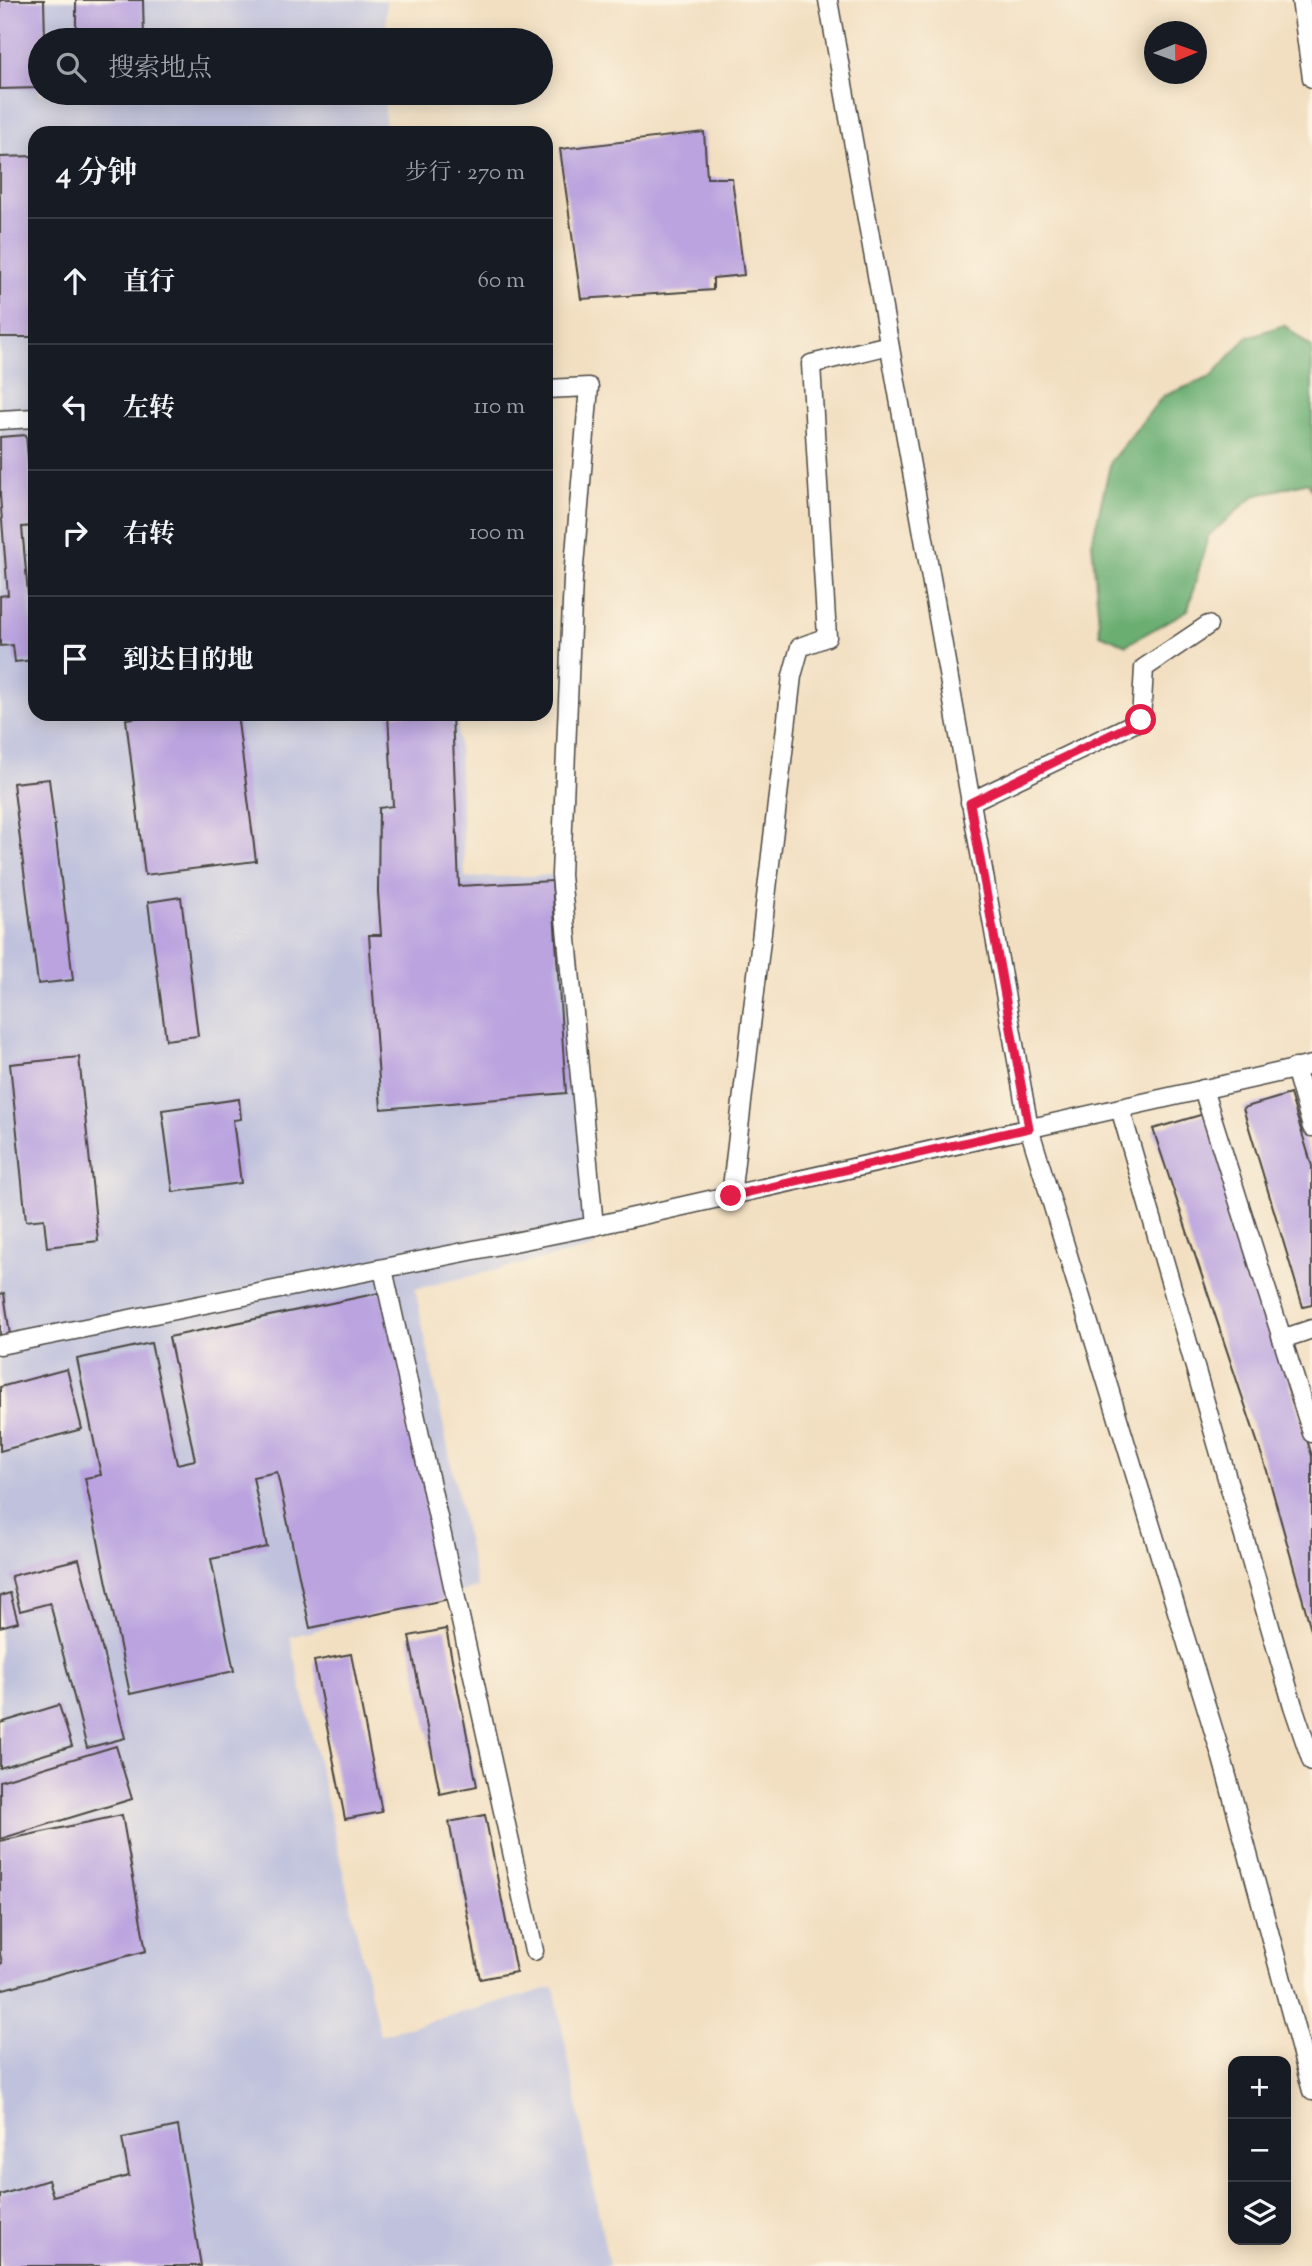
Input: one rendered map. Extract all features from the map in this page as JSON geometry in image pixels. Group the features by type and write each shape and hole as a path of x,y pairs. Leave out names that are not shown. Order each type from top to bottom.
{"street":[{"path":"828,0 1029,1128 1222,1758 1312,2091"},
{"path":"1301,0 1312,78"},
{"path":"731,1196 792,676 800,647 827,636 811,364 889,345"},
{"path":"553,389 589,387 573,578 561,874 594,1226"},
{"path":"0,420 28,418"},
{"path":"970,803 1141,720 1144,668 1208,625"},
{"path":"0,1345 594,1226 1303,1066 1312,1127"},
{"path":"1203,1089 1312,1433"},
{"path":"1120,1108 1293,1706 1312,1762"},
{"path":"383,1269 534,1951"},
{"path":"1282,1339 1312,1329"}],"shaded area":[{"path":"0,0 386,0 386,28 28,28 28,105 385,105 385,126 28,126 28,417 0,418"},
{"path":"28,422 28,721 457,721 465,878 561,875 595,1247 415,1289 477,1588 290,1637 380,2035 554,1987 609,2266 0,2266 0,423"}],"green space":[{"path":"1284,325 1312,348 1312,491 1308,482 1254,496 1208,536 1188,610 1126,645 1100,634 1092,542 1111,461 1163,396 1211,377 1247,337"}],"building":[{"path":"0,0 44,0 45,28 28,28 28,88 0,89"},
{"path":"76,0 143,0 144,28 76,28"},
{"path":"704,132 707,178 732,178 744,275 713,278 713,290 581,299 560,149"},
{"path":"28,156 28,337 0,337 0,157"},
{"path":"26,435 28,458 28,526 22,527 28,594 28,661 15,662 13,645 0,646 0,596 8,595 0,496 0,437"},
{"path":"126,721 238,721 256,861 145,875"},
{"path":"388,721 452,721 459,886 552,881 566,1093 381,1109 369,935 381,935 378,892 379,808 393,806"},
{"path":"49,779 73,980 38,984 13,783"},
{"path":"181,897 198,1036 166,1040 148,902"},
{"path":"79,1057 98,1241 47,1247 44,1219 26,1221 10,1064"},
{"path":"1290,1094 1312,1166 1312,1305 1303,1307 1243,1108"},
{"path":"239,1099 241,1119 233,1120 241,1183 173,1192 162,1110"},
{"path":"1207,1113 1312,1456 1312,1633 1267,1471 1153,1129"},
{"path":"384,1292 449,1599 310,1628 277,1472 253,1477 267,1547 211,1559 234,1671 130,1694 85,1478 101,1475 77,1359 151,1343 177,1464 195,1460 169,1337"},
{"path":"4,1293 10,1335 0,1337 0,1294"},
{"path":"67,1369 82,1429 0,1451 0,1387"},
{"path":"79,1559 125,1738 87,1748 50,1603 20,1611 11,1576"},
{"path":"10,1593 18,1622 0,1627 0,1596"},
{"path":"446,1629 477,1786 440,1794 409,1636"},
{"path":"351,1654 382,1812 345,1819 314,1661"},
{"path":"59,1705 72,1746 0,1768 0,1723"},
{"path":"116,1746 132,1799 0,1839 0,1781"},
{"path":"122,1815 146,1951 0,1990 0,1841"},
{"path":"485,1815 516,1972 480,1979 449,1822"},
{"path":"178,2126 201,2266 0,2266 0,2195 48,2180 53,2196 129,2176 122,2138"}],"route":[{"path":"731,1196 1029,1128 970,803 1141,720"}]}
